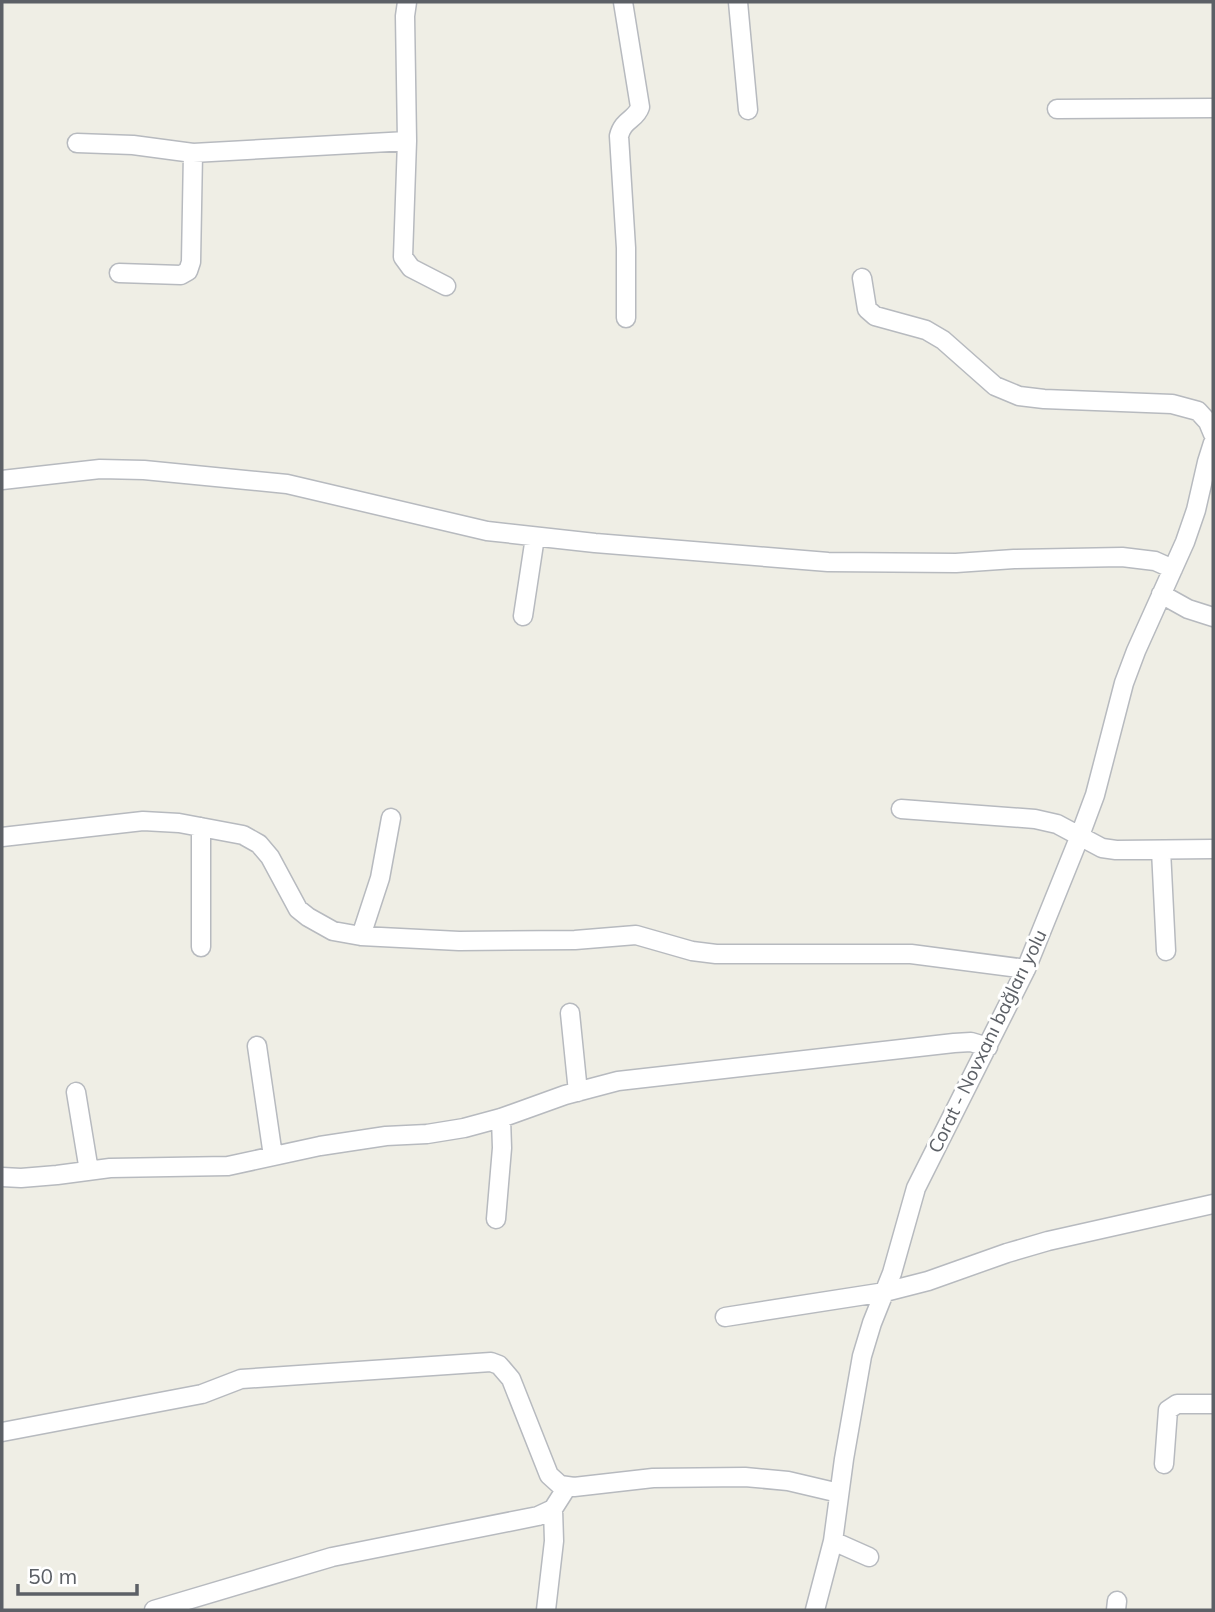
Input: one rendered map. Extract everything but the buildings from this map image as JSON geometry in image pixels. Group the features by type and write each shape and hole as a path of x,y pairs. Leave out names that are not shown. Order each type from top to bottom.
{"street":[{"path":"407,2 407,141 403,257 411,268 446,286"},
{"path":"623,2 640,107 639,113 626,121 619,136 625,216 626,318"},
{"path":"738,2 748,110"},
{"path":"1057,109 1213,108"},
{"path":"77,143 133,145 193,153 407,141"},
{"path":"119,273 181,275 188,271 191,262 193,153"},
{"path":"862,278 867,309 875,316 935,335 995,386 1019,396 1044,400 1172,404 1198,411 1208,422 1213,435"},
{"name":"Corat - Novxanı bağları yolu","path":"815,1610 833,1541 862,1356 869,1330 885,1292 924,1169 1026,969 1079,838 1095,795 1125,683 1196,510 1213,443"},
{"path":"2,480 100,468 144,470 287,484 477,528 535,537 710,554 828,562 956,563 1122,557 1155,561 1173,569"},
{"path":"523,616 535,537"},
{"path":"1161,594 1188,609 1213,617"},
{"path":"901,809 1035,819 1057,824 1079,838 1102,848 1116,850 1213,849"},
{"path":"361,936 380,878 391,818"},
{"path":"2,837 143,821 179,823 243,835 259,844 270,857 298,909 307,918 333,931 361,936 459,941 575,940 636,935 692,951 716,954 911,954 1026,969"},
{"path":"201,827 201,947"},
{"path":"1161,850 1166,951"},
{"path":"570,1013 578,1092"},
{"path":"2,1177 21,1178 110,1168 208,1168 386,1136 427,1134 464,1128 618,1081 941,1044 971,1042 988,1047"},
{"path":"257,1046 273,1156"},
{"path":"76,1092 89,1171"},
{"path":"496,1219 502,1148 501,1118"},
{"path":"726,1317 885,1292 928,1282 1048,1241 1213,1204"},
{"path":"2,1432 191,1396 242,1379 491,1362 499,1365 511,1379 550,1475 560,1485 567,1487 653,1478 745,1478 788,1481 839,1493"},
{"path":"1164,1464 1168,1410 1177,1404 1213,1404"},
{"path":"546,1610 554,1541 553,1509 567,1487"},
{"path":"154,1610 332,1557 522,1520 553,1509"},
{"path":"833,1541 869,1557"}]}
